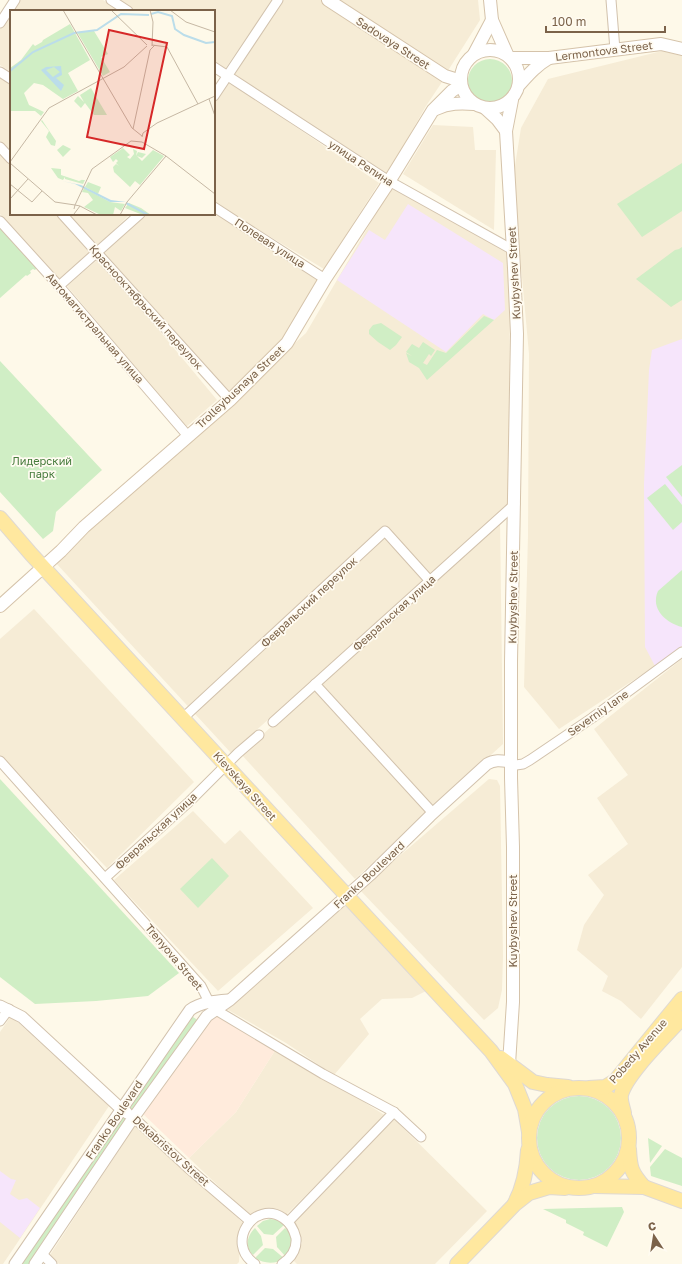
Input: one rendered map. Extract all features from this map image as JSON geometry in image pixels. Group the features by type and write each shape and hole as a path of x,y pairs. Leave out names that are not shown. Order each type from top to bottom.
{"main road":[{"name":"Sadovaya Street","path":"328,0 445,76 461,83"},
{"path":"490,0 492,20 509,56 518,67 520,73 520,84"},
{"path":"492,20 474,54 463,68 461,83 466,96 497,119 506,131"},
{"name":"Lermontova Street","path":"509,56 549,58 661,44 682,49"},
{"path":"474,54 490,49 502,52 509,56"},
{"path":"433,110 446,105 460,103 496,108 512,100 520,84 539,64 549,58"},
{"name":"Trolleybusnaya Street","path":"0,606 44,567 84,527 230,400 287,343 325,279 433,110 461,83"},
{"name":"Kuybyshev Street","path":"509,1064 512,1013 513,847 511,662 517,334 506,131 512,100"},
{"name":"Kievskaya Street","path":"0,518 491,1051 516,1084 525,1109 529,1135"},
{"name":"Pobedy Avenue","path":"580,1088 605,1087 615,1081 682,999"},
{"name":"Pobedy Avenue","path":"627,1121 622,1107 621,1097 627,1082 639,1065 682,1018"},
{"name":"Kievskaya Street","path":"491,1051 533,1082 547,1085 580,1088"},
{"path":"515,1204 520,1194 528,1167 530,1124 534,1114 548,1097 564,1090 580,1088 602,1093 620,1107 629,1129 631,1170 634,1176 644,1187"},
{"path":"529,1135 530,1150 534,1161 541,1171 549,1178 560,1184 571,1187 644,1187 682,1201"},
{"path":"457,1264 515,1204 529,1194 549,1187 585,1187 601,1183 611,1176 622,1163 629,1146"}],"street":[{"path":"0,23 15,0"},
{"path":"111,0 126,10"},
{"path":"215,94 278,0"},
{"path":"611,0 615,50"},
{"name":"улица Репина","path":"215,69 389,181 513,250"},
{"path":"0,72 10,78"},
{"path":"0,147 10,158"},
{"name":"Полевая улица","path":"215,208 325,279"},
{"name":"Краснооктябрьский переулок","path":"63,215 98,252 230,400"},
{"path":"59,286 139,215"},
{"name":"Автомагистральная улица","path":"0,221 59,286 188,436"},
{"name":"Февральская улица","path":"273,722 515,504"},
{"name":"Февральский переулок","path":"183,718 386,531 430,581"},
{"name":"Severniy lane","path":"511,762 516,765 523,764 530,760 589,720 682,652"},
{"path":"315,684 433,813"},
{"name":"Февральская улица","path":"105,878 190,801 259,735"},
{"name":"Franko Boulevard","path":"15,1264 190,1010 194,1007 212,1006 230,1000 370,875 433,813 491,761 498,760 511,762"},
{"name":"Trenyova Street","path":"0,761 201,986 212,1006"},
{"path":"212,1006 323,1074 394,1112 421,1137"},
{"name":"Franko Boulevard","path":"35,1264 133,1117 207,1016 212,1006"},
{"path":"0,1021 4,1007"},
{"name":"Dekabristov Street","path":"4,1007 22,1017 122,1109 133,1117 187,1167 250,1221"},
{"path":"288,1222 394,1112"},
{"path":"250,1263 243,1251 241,1240 244,1230 250,1221 259,1216 269,1214 280,1216 288,1222 294,1231 296,1241 294,1252 287,1263"},
{"path":"42,1254 52,1264"}],"shaded area":[{"path":"19,0 103,0 118,10 13,10"},
{"path":"117,0 272,0 223,72 215,67 215,10 132,10"},
{"path":"280,0 324,0 444,79 426,106 387,175 231,75"},
{"path":"338,0 478,0 480,20 445,73"},
{"path":"10,14 10,71 0,65 0,29"},
{"path":"662,51 682,56 682,646 655,666 559,729 524,687 528,535 529,354 513,178 521,128 548,79"},
{"path":"0,75 10,81 10,152 0,141"},
{"path":"226,80 379,183 324,269 215,204 215,97"},
{"path":"433,125 473,127 475,150 496,150 494,230 403,174"},
{"path":"0,152 10,163 10,215 58,215 91,252 58,280 0,214"},
{"path":"392,186 510,254 509,503 231,753 55,562 306,333"},
{"path":"408,204 503,263 505,310 494,320 483,314 446,352 337,280 369,230 385,240"},
{"path":"215,212 321,280 295,323 269,354 228,393 102,253 143,215 215,215"},
{"path":"68,215 129,215 97,247"},
{"path":"96,261 103,263 217,400 186,427 67,286"},
{"path":"682,339 682,646 655,666 645,647 644,484 649,370 652,350"},
{"path":"500,522 503,744 355,879 241,754"},
{"path":"34,609 194,782 107,868 0,757 0,639"},
{"path":"682,659 682,967 641,1019 621,1001 602,991 608,976 577,950 584,925 604,895 588,875 628,844 597,798 628,775 594,729"},
{"path":"489,779 497,780 500,786 503,956 502,990 498,1008 484,1020 360,890"},
{"path":"193,811 225,844 240,830 313,908 218,991 114,880"},
{"path":"345,903 426,991 412,998 382,999 360,1019 369,1034 334,1075 286,1043 223,1007"},
{"path":"215,1013 276,1049 236,1112 189,1158 141,1112"},
{"path":"11,1016 109,1106 3,1264 0,1264 0,1032"},
{"path":"276,1049 304,1064 386,1116 284,1217 250,1216 189,1158 236,1112"},
{"path":"393,1118 487,1211 435,1264 297,1264 293,1260 302,1243 291,1219"},
{"path":"136,1124 243,1223 239,1262 237,1264 59,1264 50,1255"},
{"path":"0,1171 11,1179 16,1180 10,1194 19,1200 27,1198 40,1208 20,1238 0,1222"}],"green space":[{"path":"486,59 494,59 499,60 506,65 511,72 511,90 506,97 499,102 486,103 478,100 471,93 468,85 468,77 471,69 478,62"},
{"path":"682,163 682,211 642,237 617,204"},
{"path":"0,227 37,268 30,271 31,273 27,276 26,275 0,298"},
{"path":"682,247 682,300 671,307 636,279 675,250"},
{"path":"484,316 494,320 427,380 419,368 409,362 406,353 412,356 406,352 412,344 419,348 423,342 435,350 431,356 429,354 423,363 427,365 437,350 446,353"},
{"path":"381,323 402,337 390,350 369,334 369,330 373,325"},
{"name":"Лидерский парк","path":"0,361 102,470 56,512 53,531 43,539 0,492"},
{"path":"682,465 682,497 666,477"},
{"path":"665,484 682,505 682,522 673,530 647,498"},
{"path":"682,570 682,627 665,619 658,609 656,598 658,591"},
{"path":"0,779 179,973 148,996 96,1001 35,1004 0,977"},
{"path":"212,858 229,876 198,908 180,889"},
{"path":"190,1015 199,1021 132,1113 126,1109"},
{"path":"579,1096 595,1099 602,1103 614,1115 618,1122 621,1138 618,1154 614,1161 602,1173 595,1177 579,1180 563,1177 556,1173 544,1161 540,1154 537,1138 540,1122 544,1115 556,1103 563,1099"},
{"path":"123,1112 129,1117 31,1264 19,1264"},
{"path":"648,1138 662,1146 650,1163"},
{"path":"665,1149 682,1158 682,1186 651,1176 650,1167"},
{"path":"622,1207 624,1212 607,1247 583,1235 584,1232 566,1223 566,1220 543,1209"},
{"path":"270,1219 277,1220 284,1225 273,1235 264,1234 257,1226 263,1221"},
{"path":"255,1228 261,1236 263,1245 253,1255 248,1249 248,1238"},
{"path":"285,1228 291,1238 291,1246 286,1257 277,1247 276,1237"},
{"path":"265,1248 273,1249 285,1259 270,1263 255,1258"}]}
